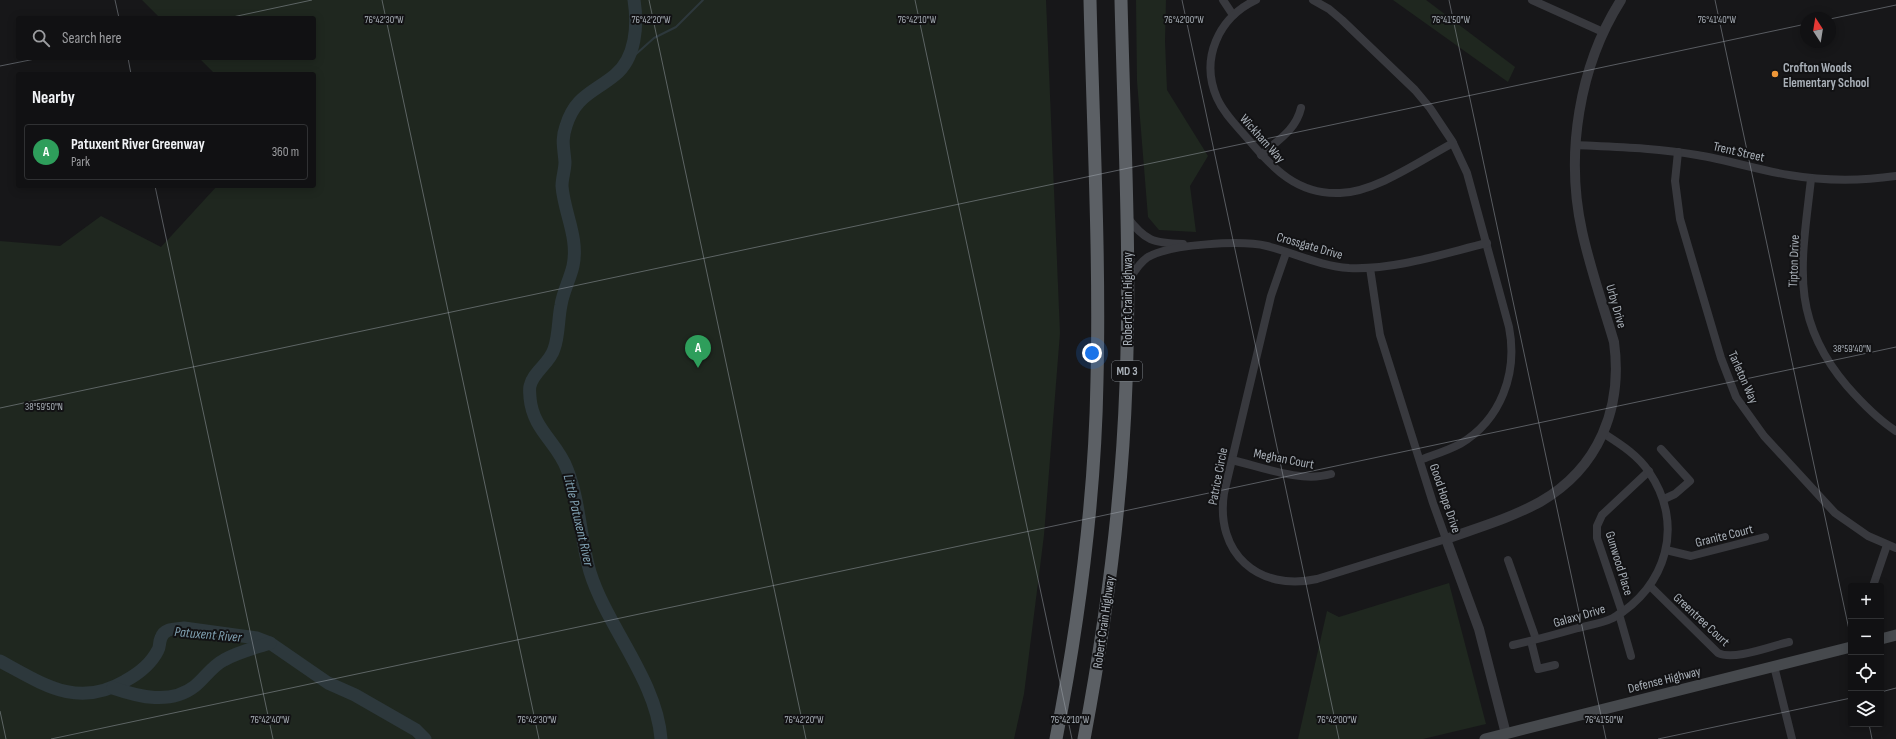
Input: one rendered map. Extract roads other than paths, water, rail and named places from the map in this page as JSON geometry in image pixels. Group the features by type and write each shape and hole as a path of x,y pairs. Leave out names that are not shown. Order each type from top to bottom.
{"highway":[{"name":"Robert Crain Highway","path":"1056,739 1066,688 1080,598 1086,546 1096,418 1098,331 1090,0"},
{"name":"Robert Crain Highway","path":"1084,739 1101,646 1115,533 1125,405 1127,282 1121,0"}],"main road":[{"path":"1884,638 1896,635"},
{"name":"Defense Highway","path":"1484,739 1507,736 1848,648"}],"street":[{"path":"1223,0 1233,15"},
{"name":"Wickham Way","path":"1256,0 1245,5 1233,15 1215,40 1211,56 1212,85 1225,112 1276,171 1296,184 1324,193 1358,191 1374,185 1453,143"},
{"path":"1313,0 1329,9 1342,20 1415,90 1434,113 1453,143 1467,173 1512,339 1512,365 1505,393 1491,417 1470,438 1446,451 1420,460"},
{"path":"1532,0 1603,32"},
{"name":"Urby Drive","path":"1446,539 1520,511 1556,492 1581,468 1603,433 1615,397 1616,358 1614,342 1582,230 1575,179 1575,145 1585,84 1603,32 1621,0"},
{"path":"1261,155 1292,128 1299,116 1301,108"},
{"name":"Trent Street","path":"1575,145 1678,152 1716,158 1811,179 1896,178"},
{"name":"Tarleton Way","path":"1678,152 1675,181 1680,220 1721,358 1736,397 1764,436 1835,513 1858,530 1896,548"},
{"name":"Tipton Drive","path":"1811,179 1802,260 1802,279 1804,297 1811,327 1816,341 1832,369 1862,403 1886,425 1896,431"},
{"name":"Crossgate Drive","path":"1126,216 1137,230 1151,241 1198,245"},
{"name":"Crossgate Drive","path":"1127,282 1138,266 1154,254 1198,245 1231,242 1255,243 1331,265 1370,268 1409,262 1486,243"},
{"name":"Patrice Circle","path":"1286,252 1271,296 1224,493 1222,508 1223,524 1229,541 1236,554 1248,565 1274,580 1301,582 1316,579 1446,539"},
{"name":"Good Hope Drive","path":"1370,268 1380,335 1446,539 1479,629 1507,736"},
{"name":"Galaxy Drive","path":"1513,645 1600,623 1621,613 1632,605 1650,586 1662,565 1666,550 1668,524 1664,499 1649,471 1630,451 1603,433"},
{"path":"1661,449 1690,481 1675,494 1664,499"},
{"name":"Meghan Court","path":"1232,460 1305,478 1321,477 1331,474"},
{"name":"Gunwood Place","path":"1631,656 1621,613 1597,538 1596,526 1602,515 1649,471"},
{"name":"Granite Court","path":"1666,550 1691,556 1765,537"},
{"path":"1874,583 1887,545"},
{"path":"1508,560 1533,640 1538,669 1555,665"},
{"name":"Greentree Court","path":"1650,586 1718,653 1723,656 1733,656 1789,642"},
{"path":"1774,666 1792,739"}],"waterway":[{"name":"Little Patuxent River","path":"634,0 636,20 634,40 627,60 615,75 580,101 574,108 564,131 563,144 565,165 562,186 563,196 573,235 573,266 562,300 557,339 554,349 549,359 534,376 530,386 530,398 532,409 540,427 563,460 567,469 575,494 590,572 598,593 651,696 661,739"},
{"path":"626,63 654,38 676,27 703,0"},
{"name":"Patuxent River","path":"0,661 46,685 76,693 91,693 108,689 139,672 148,664 159,649 162,635 170,630 184,628 257,638 270,643 328,683 355,695 416,730 425,739"},
{"path":"113,688 133,694 155,698 176,696 195,686 216,665 229,657 270,643"}],"place":[{"name":"Crofton Woods Elementary School","path":"1775,74"},
{"name":"Patuxent River Greenway","path":"698,368"}]}
